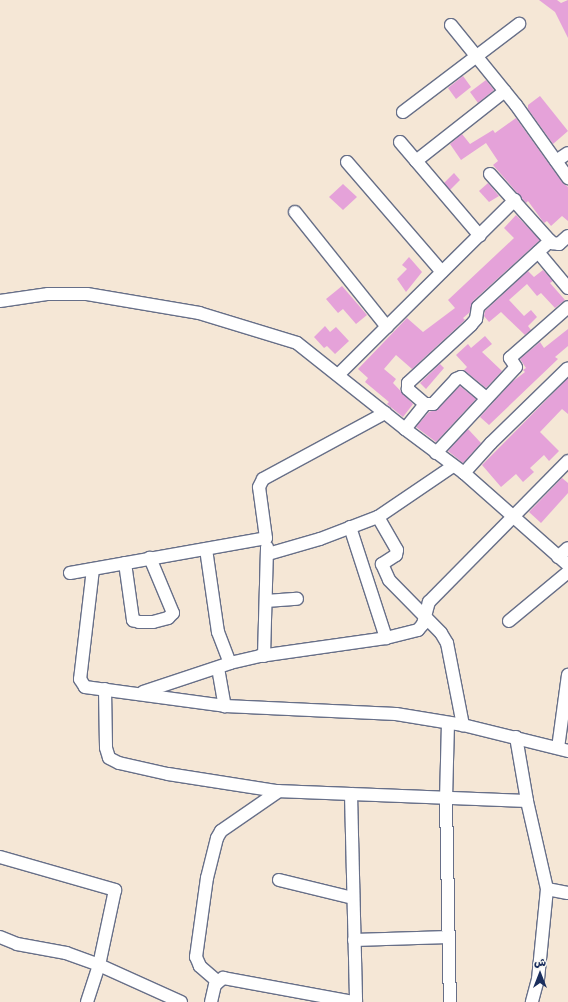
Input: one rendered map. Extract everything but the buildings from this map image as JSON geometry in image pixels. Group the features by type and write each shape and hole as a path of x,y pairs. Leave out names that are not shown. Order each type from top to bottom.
{"street":[{"path":"403,112 478,57 519,24"},
{"path":"451,25 505,91 568,178"},
{"path":"416,161 505,91"},
{"path":"400,142 480,236"},
{"path":"556,161 568,153"},
{"path":"348,162 442,272"},
{"path":"490,174 516,200 550,241 557,245 568,236"},
{"path":"338,375 516,200"},
{"path":"295,212 387,327"},
{"path":"486,398 460,377 456,379 431,406 425,404 408,389 408,383 471,325 478,307 550,241"},
{"path":"538,252 568,288"},
{"path":"0,301 48,294 87,294 199,313 297,343 405,429 464,473 512,518 568,565"},
{"path":"436,453 516,366 510,358 568,307"},
{"path":"464,473 491,443 568,368"},
{"path":"405,429 425,404"},
{"path":"264,656 268,554 259,487 263,479 385,413"},
{"path":"140,693 230,663 264,656 386,638 418,630 425,618 428,602 568,461"},
{"path":"268,554 292,549 378,517 453,466"},
{"path":"378,517 398,553 384,562 382,566 392,585 441,633 447,642 463,725"},
{"path":"350,527 386,638"},
{"path":"70,573 266,538"},
{"path":"558,558 568,548"},
{"path":"206,549 218,632 230,663"},
{"path":"125,563 133,620 140,622 153,622 168,618 173,613 150,558"},
{"path":"93,569 80,679 85,687 140,693 225,706 396,714 463,725 563,749 568,675"},
{"path":"509,621 568,572"},
{"path":"266,601 297,599"},
{"path":"218,668 225,706"},
{"path":"105,689 106,748 109,758 113,761 175,775 279,791 446,800 527,801"},
{"path":"448,723 446,800 450,1002"},
{"path":"516,737 527,801 547,889 538,979 532,1002"},
{"path":"217,981 200,966 196,957 207,878 217,838 221,831 279,791"},
{"path":"217,981 227,978 288,997 355,1002 351,794"},
{"path":"0,857 115,890 99,965 87,1002"},
{"path":"279,880 353,898"},
{"path":"547,889 568,893"},
{"path":"0,937 17,944 66,953 99,965 181,1002"},
{"path":"354,940 449,937"},
{"path":"211,1002 217,981"}]}
